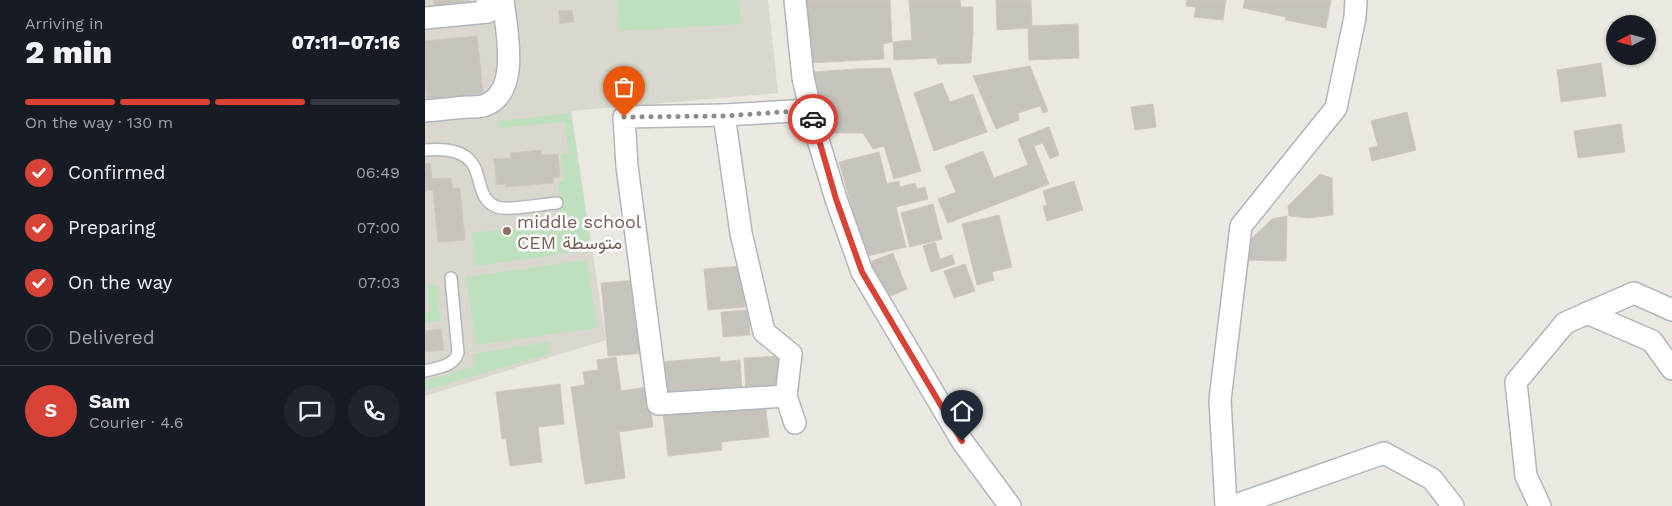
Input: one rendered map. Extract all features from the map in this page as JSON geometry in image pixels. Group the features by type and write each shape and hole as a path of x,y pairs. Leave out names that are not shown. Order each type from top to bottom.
{"street":[{"path":"425,18 488,12 487,0"},
{"path":"425,111 483,106 500,92 507,80 509,67 503,0"},
{"path":"795,0 803,78 816,133 836,199 862,272 962,441 1010,506"},
{"path":"1226,506 1220,400 1241,226 1336,108 1355,16 1356,0"},
{"path":"786,396 658,404 627,166 624,117 724,116 811,110"},
{"path":"724,116 741,233 764,332 791,354 786,396 795,423"},
{"path":"1540,506 1526,476 1516,382 1565,323 1634,293 1672,310"},
{"path":"1587,313 1652,340 1672,369"},
{"path":"1233,506 1384,453 1431,478 1453,506"}],"lane":[{"path":"425,150 449,149 466,157 477,172 486,200 499,208 557,203"},
{"path":"425,371 449,365 458,353 451,278"}],"shaded area":[{"path":"425,0 768,0 778,93 571,111 606,340 425,396"}],"green space":[{"path":"617,0 739,0 741,24 619,31"},
{"path":"571,113 591,250 475,266 472,233 562,223 558,182 564,181 561,154 568,153 565,122 499,128 498,121"},
{"path":"587,260 597,328 476,345 466,277"},
{"path":"437,285 440,321 425,323 425,311 430,311 428,286"},
{"path":"548,342 550,354 425,390 425,381 475,366 473,354"}],"building":[{"path":"434,0 469,0 470,3 434,6"},
{"path":"801,0 890,0 892,42 883,44 884,59 808,63"},
{"path":"909,0 960,0 961,7 973,7 971,63 938,64 936,58 894,60 893,42 912,40"},
{"path":"996,0 1031,0 1032,26 1078,24 1079,58 1029,60 1028,28 997,30"},
{"path":"1187,0 1226,0 1223,20 1194,17 1196,7 1186,6"},
{"path":"1245,0 1331,0 1326,28 1285,20 1286,17 1243,8"},
{"path":"572,10 574,22 560,24 559,11"},
{"path":"477,36 483,93 427,99 425,41"},
{"path":"1601,63 1606,96 1561,102 1557,70"},
{"path":"1030,66 1048,111 1043,113 1040,106 1018,113 1019,120 996,129 973,76"},
{"path":"890,68 921,171 894,179 884,146 873,149 863,133 823,133 813,72"},
{"path":"942,83 950,102 973,94 987,132 934,151 914,93"},
{"path":"1153,104 1156,127 1135,130 1131,107"},
{"path":"1407,112 1416,150 1372,161 1369,148 1378,146 1371,121"},
{"path":"1621,124 1625,152 1578,158 1574,131"},
{"path":"1049,127 1059,155 1050,159 1043,143 1034,146 1049,184 948,223 938,199 956,192 945,166 983,151 994,178 1028,165 1018,139"},
{"path":"541,150 542,155 558,154 560,177 553,178 553,183 506,187 506,184 497,185 494,159 511,158 511,153"},
{"path":"879,152 887,184 899,181 900,187 915,183 917,189 925,187 928,199 896,207 906,247 859,258 845,214 853,212 839,162"},
{"path":"430,163 432,179 451,178 453,189 460,188 465,240 438,242 433,190 425,191 425,164"},
{"path":"1320,174 1332,178 1333,215 1309,218 1289,216 1288,206"},
{"path":"1074,181 1083,210 1047,221 1043,206 1047,205 1043,191"},
{"path":"933,204 942,239 910,247 901,213"},
{"path":"999,215 1012,267 992,272 994,280 977,285 962,224"},
{"path":"1287,216 1286,261 1241,260 1247,243 1272,219"},
{"path":"935,242 940,259 952,255 955,264 931,272 923,246"},
{"path":"893,253 907,289 881,300 867,263"},
{"path":"965,264 975,291 954,298 944,271"},
{"path":"742,266 745,307 708,310 704,269"},
{"path":"638,280 645,353 608,356 601,283"},
{"path":"748,310 750,335 723,337 721,312"},
{"path":"441,329 444,350 425,352 425,331"},
{"path":"783,356 785,388 746,390 744,358"},
{"path":"616,357 621,391 647,387 653,427 619,432 625,478 585,484 571,387 585,385 583,372 598,370 597,360"},
{"path":"720,357 720,362 740,360 742,389 662,396 659,362"},
{"path":"560,384 564,424 538,427 542,462 510,466 506,439 502,439 496,392"},
{"path":"765,402 769,437 721,442 722,450 668,456 663,413"}],"way so far":[{"path":"624,117 724,116 811,110 813,119"}],"place":[{"name":"middle school CEM متوسطة","path":"507,231"}],"route":[{"path":"813,119 836,199 862,272 962,441"}]}
